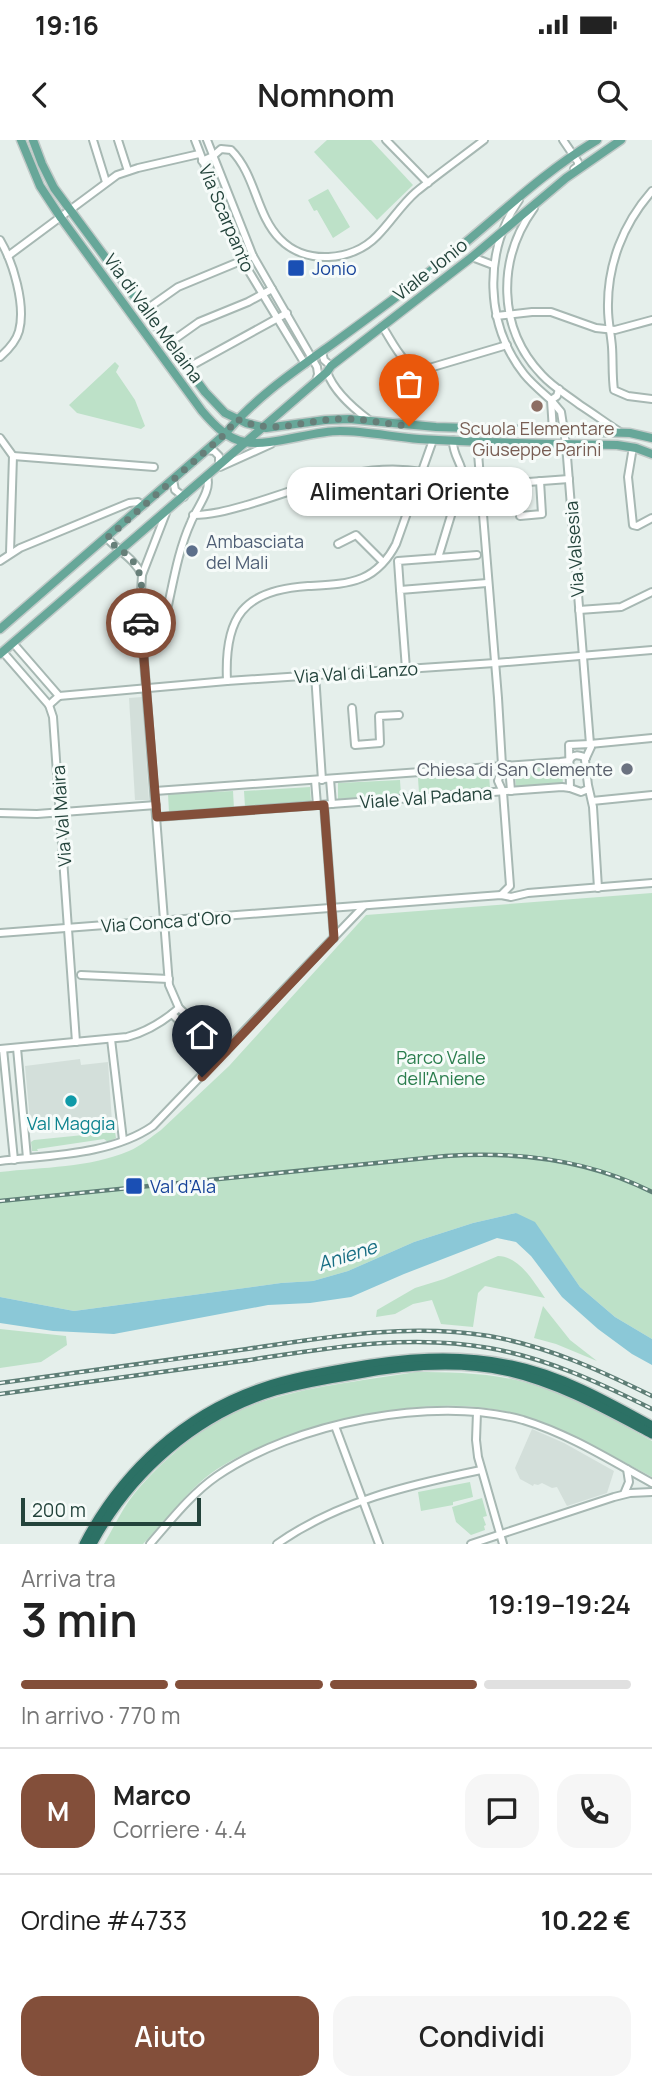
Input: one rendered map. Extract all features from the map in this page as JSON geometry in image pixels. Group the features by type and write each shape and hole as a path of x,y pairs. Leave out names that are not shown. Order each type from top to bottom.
{"highway":[{"path":"84,1544 117,1492 146,1459 171,1437 210,1411 243,1395 284,1381 316,1374 416,1358 463,1358 494,1362 559,1379 652,1426"},
{"path":"92,1544 108,1516 130,1487 156,1460 183,1438 213,1418 242,1404 296,1385 411,1366 441,1365 502,1370 576,1395 652,1434"},
{"path":"98,1544 108,1516"}],"main road":[{"name":"Via di Valle Melaina","path":"21,140 40,186 61,218 199,407 225,434"},
{"name":"Via di Valle Melaina","path":"33,140 49,179 70,211 217,407 237,419 262,428"},
{"name":"Viale Jonio","path":"0,629 107,538 139,504 173,480 207,450 267,393 429,272 522,195 597,140"},
{"name":"Viale Jonio","path":"1,653 329,369 472,257 566,178 621,140"},
{"path":"262,428 331,419 472,429 622,433 652,438"},
{"path":"225,434 246,443 330,431 433,440 603,444 633,447 652,454"}],"street":[{"path":"93,140 106,182"},
{"path":"118,140 128,171"},
{"name":"Via Scarpanto","path":"195,140 242,261 277,319 308,361"},
{"name":"Via Scarpanto","path":"208,140 253,256 287,313 308,361"},
{"path":"386,140 428,183"},
{"path":"8,256 106,182 128,171 213,156 223,148 231,150 241,162 266,218 278,237 293,249 314,257 333,257 356,250 372,241 399,208 484,140"},
{"path":"563,140 578,164 566,178"},
{"path":"652,191 633,216 617,249 608,290 614,390 628,396 652,399"},
{"path":"522,195 511,211 493,265 496,316 507,345 525,376 559,408"},
{"path":"535,205 521,228 509,261 506,290 509,314 518,339 543,377 622,433"},
{"path":"0,240 8,256 18,295 20,322 15,340 0,357"},
{"path":"144,311 178,286 253,256"},
{"path":"472,257 493,265"},
{"name":"Via Scarpanto","path":"262,295 272,289"},
{"path":"168,344 199,322 262,295"},
{"path":"496,316 551,312 596,328 610,330 622,330 652,320"},
{"path":"187,368 287,313"},
{"path":"382,326 406,361 419,370 507,345"},
{"path":"322,352 332,383 343,397 370,421"},
{"path":"308,361 318,371 315,382"},
{"path":"551,400 557,396 559,389"},
{"path":"559,408 560,401 567,396"},
{"path":"551,400 553,430"},
{"name":"Via Valsesia","path":"559,408 566,444 590,744"},
{"path":"472,429 477,441 487,583 507,792 510,886 501,895"},
{"path":"0,438 13,456 10,553"},
{"path":"218,467 281,440"},
{"path":"227,681 229,634 242,612 254,600 280,589 353,581 370,574 383,562 396,544 433,440"},
{"path":"438,558 463,476 453,449 453,440"},
{"path":"633,447 628,477 633,525 637,526 652,519"},
{"path":"207,450 214,451 219,456 218,467"},
{"path":"13,456 154,467"},
{"path":"193,515 242,506 354,472 396,468 422,472"},
{"path":"163,627 178,558 193,515 208,485 207,477"},
{"path":"489,485 569,479"},
{"path":"173,480 175,490 184,497"},
{"path":"517,483 520,516 542,514 540,481"},
{"path":"0,561 10,553 139,504"},
{"path":"167,511 142,575 140,609 169,979 179,1009 226,1051"},
{"path":"338,544 356,535 383,562"},
{"path":"107,538 133,562 142,575"},
{"path":"406,668 398,561 477,555"},
{"path":"400,590 487,583"},
{"path":"579,610 621,607 652,592"},
{"path":"1,653 49,705 59,696 13,643"},
{"name":"Via Val di Lanzo","path":"59,696 146,687 652,650"},
{"path":"315,674 334,938"},
{"name":"Via Val Maira","path":"49,705 53,717 61,812 76,1042"},
{"path":"352,708 355,745 380,743 379,716 399,715"},
{"path":"570,788 569,745 652,738"},
{"path":"590,744 591,749 586,758 598,888"},
{"name":"Viale Val Padana","path":"155,792 569,761 575,755 586,758"},
{"path":"505,765 498,781 507,792"},
{"path":"323,780 324,805"},
{"name":"Viale Val Padana","path":"157,817 562,787 581,792 588,789"},
{"path":"592,801 652,796"},
{"path":"0,813 61,812 156,804"},
{"path":"0,1161 89,1149 139,1134 156,1123 364,906 501,895 511,897 528,893 652,883"},
{"path":"510,886 517,891 528,893"},
{"name":"Via Conca d'Oro","path":"0,933 364,906"},
{"path":"81,975 169,979"},
{"path":"14,1160 2,1049 139,1034 179,1009"},
{"path":"172,1014 219,1059"},
{"path":"111,1039 123,1140"},
{"path":"17,1048 27,1158"},
{"path":"153,1543 186,1503 217,1476 276,1446 335,1426 397,1413 442,1410 514,1418 587,1446 652,1483"},
{"path":"477,1412 476,1443 481,1470 503,1544"},
{"path":"335,1426 379,1544"},
{"path":"624,1494 629,1483 627,1469"},
{"path":"277,1544 308,1524 363,1500 419,1483 481,1470"},
{"path":"471,1544 624,1494 652,1492"}],"shaded area":[{"path":"142,697 149,800 135,800 129,698"},
{"path":"80,1059 81,1065 108,1062 112,1122 31,1131 25,1066"},
{"path":"532,1429 564,1443 614,1471 607,1493 567,1506 557,1487 552,1488 542,1483 533,1486 520,1479 515,1468"}],"green space":[{"path":"327,140 371,140 413,185 377,220 314,152"},
{"path":"328,189 350,227 333,238 308,200"},
{"path":"115,362 119,366 116,372 135,400 145,426 141,429 77,413 69,405"},
{"path":"562,767 563,784 516,788 515,771"},
{"path":"489,774 490,789 419,793 418,778"},
{"path":"400,780 401,795 338,799 338,783"},
{"path":"310,787 311,802 245,807 244,791"},
{"path":"233,791 234,809 169,812 168,794"},
{"name":"Parco Valle dell'Aniene","path":"652,893 652,1339 615,1317 580,1287 554,1250 516,1213 473,1223 414,1242 348,1271 313,1281 74,1311 0,1297 0,1172 98,1161 138,1147 161,1130 229,1066 366,915"},
{"path":"115,1132 116,1138 108,1142 104,1139 32,1151 31,1142 34,1140"},
{"path":"498,1256 513,1260 519,1265 545,1298 485,1286 478,1293 473,1327 441,1324 432,1300 413,1304 395,1314 376,1317 377,1310 415,1288"},
{"path":"543,1306 570,1340 597,1361 534,1338"},
{"path":"0,1329 66,1336 67,1345 41,1362 0,1368"},
{"path":"415,1372 512,1379 573,1400 652,1441 652,1477 598,1448 513,1413 454,1406 379,1412 280,1440 228,1462 205,1478 143,1544 104,1544 126,1506 145,1482 182,1446 224,1418 281,1396"},
{"path":"470,1482 473,1497 453,1502 453,1505 421,1511 418,1492"},
{"path":"482,1498 487,1516 483,1517 485,1530 471,1535 456,1522 452,1507"}],"water":[{"path":"516,1213 535,1222 580,1287 615,1317 652,1339 652,1365 598,1329 562,1297 531,1256 516,1242 497,1238 351,1297 268,1305 114,1334 53,1331 0,1323 0,1297 74,1311 313,1281 348,1271 414,1242 473,1223"}],"railway":[{"path":"0,1201 473,1155 526,1156 577,1165 603,1172 652,1192"},
{"path":"0,1383 337,1336 428,1331 489,1336 531,1346 592,1368 652,1396"},
{"path":"0,1394 365,1344 427,1342 489,1348 532,1358 593,1381 652,1409"}],"way so far":[{"path":"141,623 142,575 127,555 107,538 225,434 237,419 270,428 338,419 409,426"}],"place":[{"name":"Jonio","path":"296,268"},
{"name":"Scuola Elementare Giuseppe Parini","path":"537,406"},
{"name":"Alimentari Oriente","path":"409,426"},
{"name":"Ambasciata del Mali","path":"192,551"},
{"name":"Chiesa di San Clemente","path":"627,769"},
{"name":"Val Maggia","path":"71,1101"},
{"name":"Val d’Ala","path":"134,1186"}],"route":[{"path":"141,623 157,817 324,805 334,938 202,1077"}],"water label":[{"name":"Aniene","path":"347,1255"}]}
